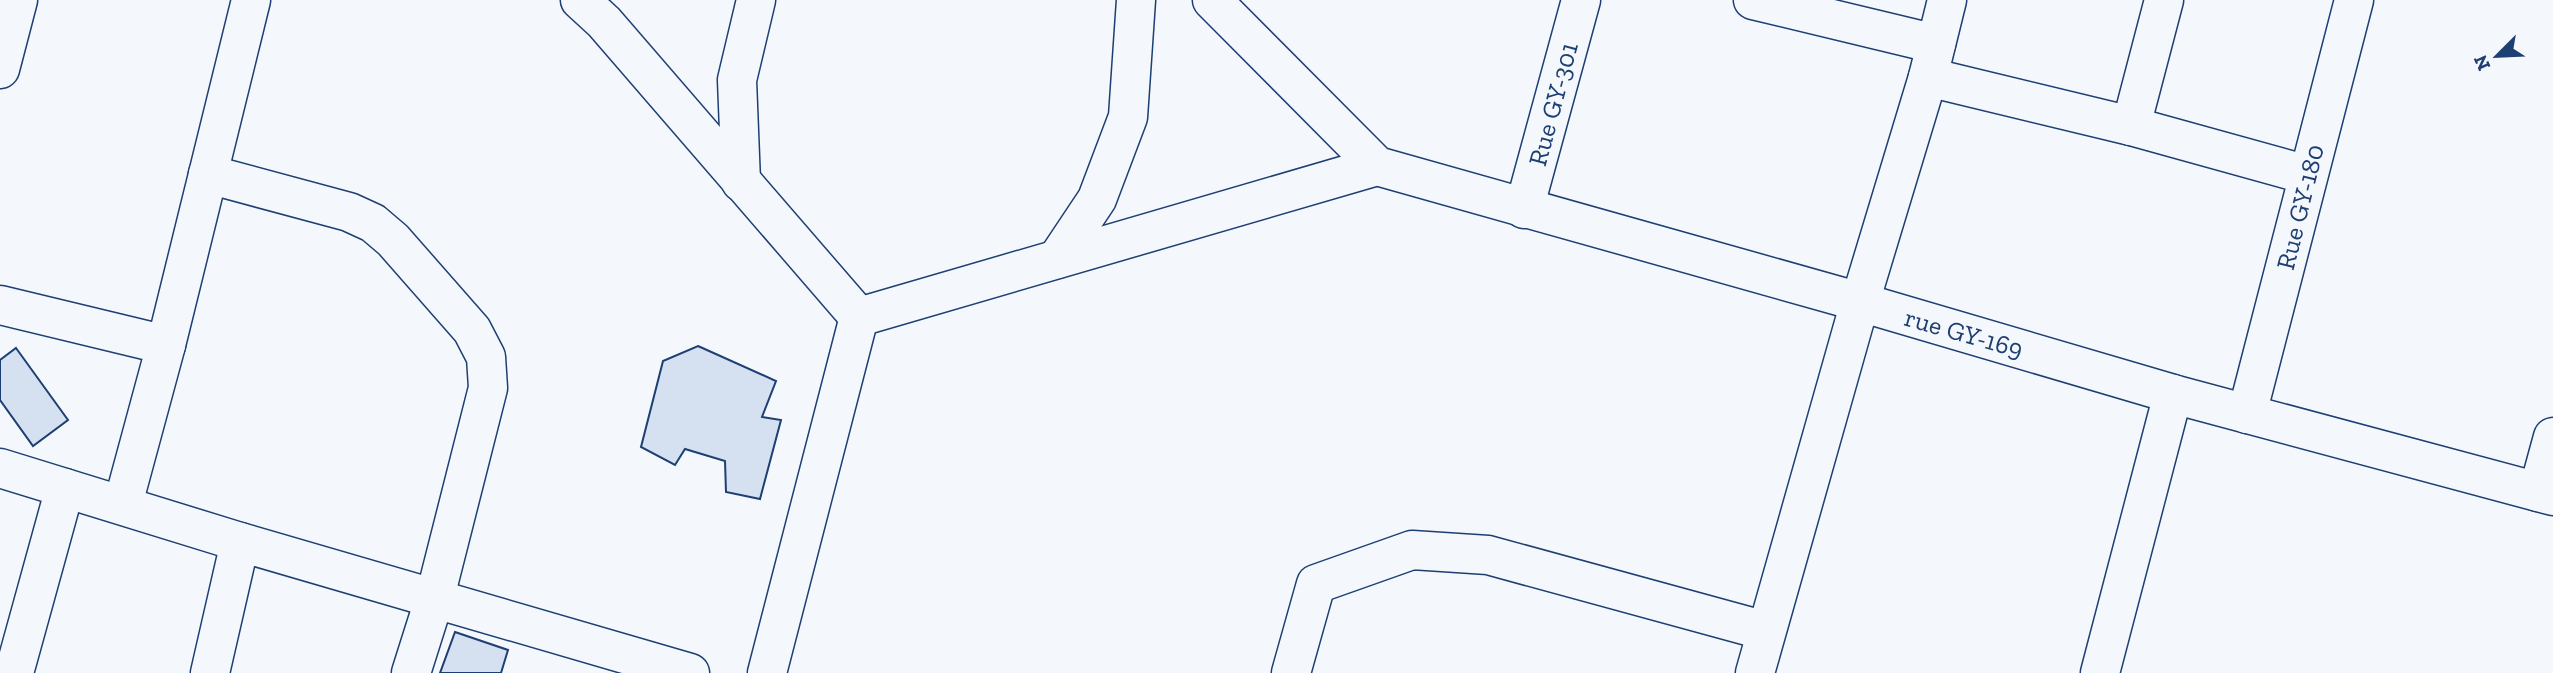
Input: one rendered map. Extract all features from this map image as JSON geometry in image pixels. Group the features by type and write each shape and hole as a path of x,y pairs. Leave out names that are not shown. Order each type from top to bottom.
{"street":[{"path":"0,69 18,0"},
{"path":"123,504 166,345 251,0"},
{"path":"580,0 604,22 859,317"},
{"path":"741,182 737,80 755,0"},
{"path":"1057,259 1097,199 1128,117 1136,0"},
{"path":"859,317 1377,166 1212,0"},
{"name":"Rue GY-301","path":"1524,209 1581,0"},
{"path":"1753,0 2130,126 2308,175"},
{"path":"1755,673 1947,0"},
{"path":"2130,126 2165,0"},
{"name":"Rue GY-180","path":"2248,414 2354,0"},
{"name":"rue GY-169","path":"1377,166 1860,302 2173,394 2546,494"},
{"path":"208,174 349,212 373,223 393,240 472,330 486,358 488,388 435,597 411,673"},
{"path":"0,305 166,345"},
{"path":"778,670 859,317"},
{"path":"2102,673 2173,394"},
{"path":"2546,494 2553,437"},
{"path":"0,468 240,542 690,673"},
{"path":"14,673 65,488"},
{"path":"210,673 240,542"},
{"path":"1291,673 1316,584 1412,550 1488,555 1766,631"}],"building":[{"path":"698,346 776,381 762,417 781,420 760,499 726,492 725,461 685,449 675,465 641,447 663,361"},
{"path":"16,348 68,420 33,446 0,400 0,360"},
{"path":"455,632 508,650 501,673 440,673"}]}
